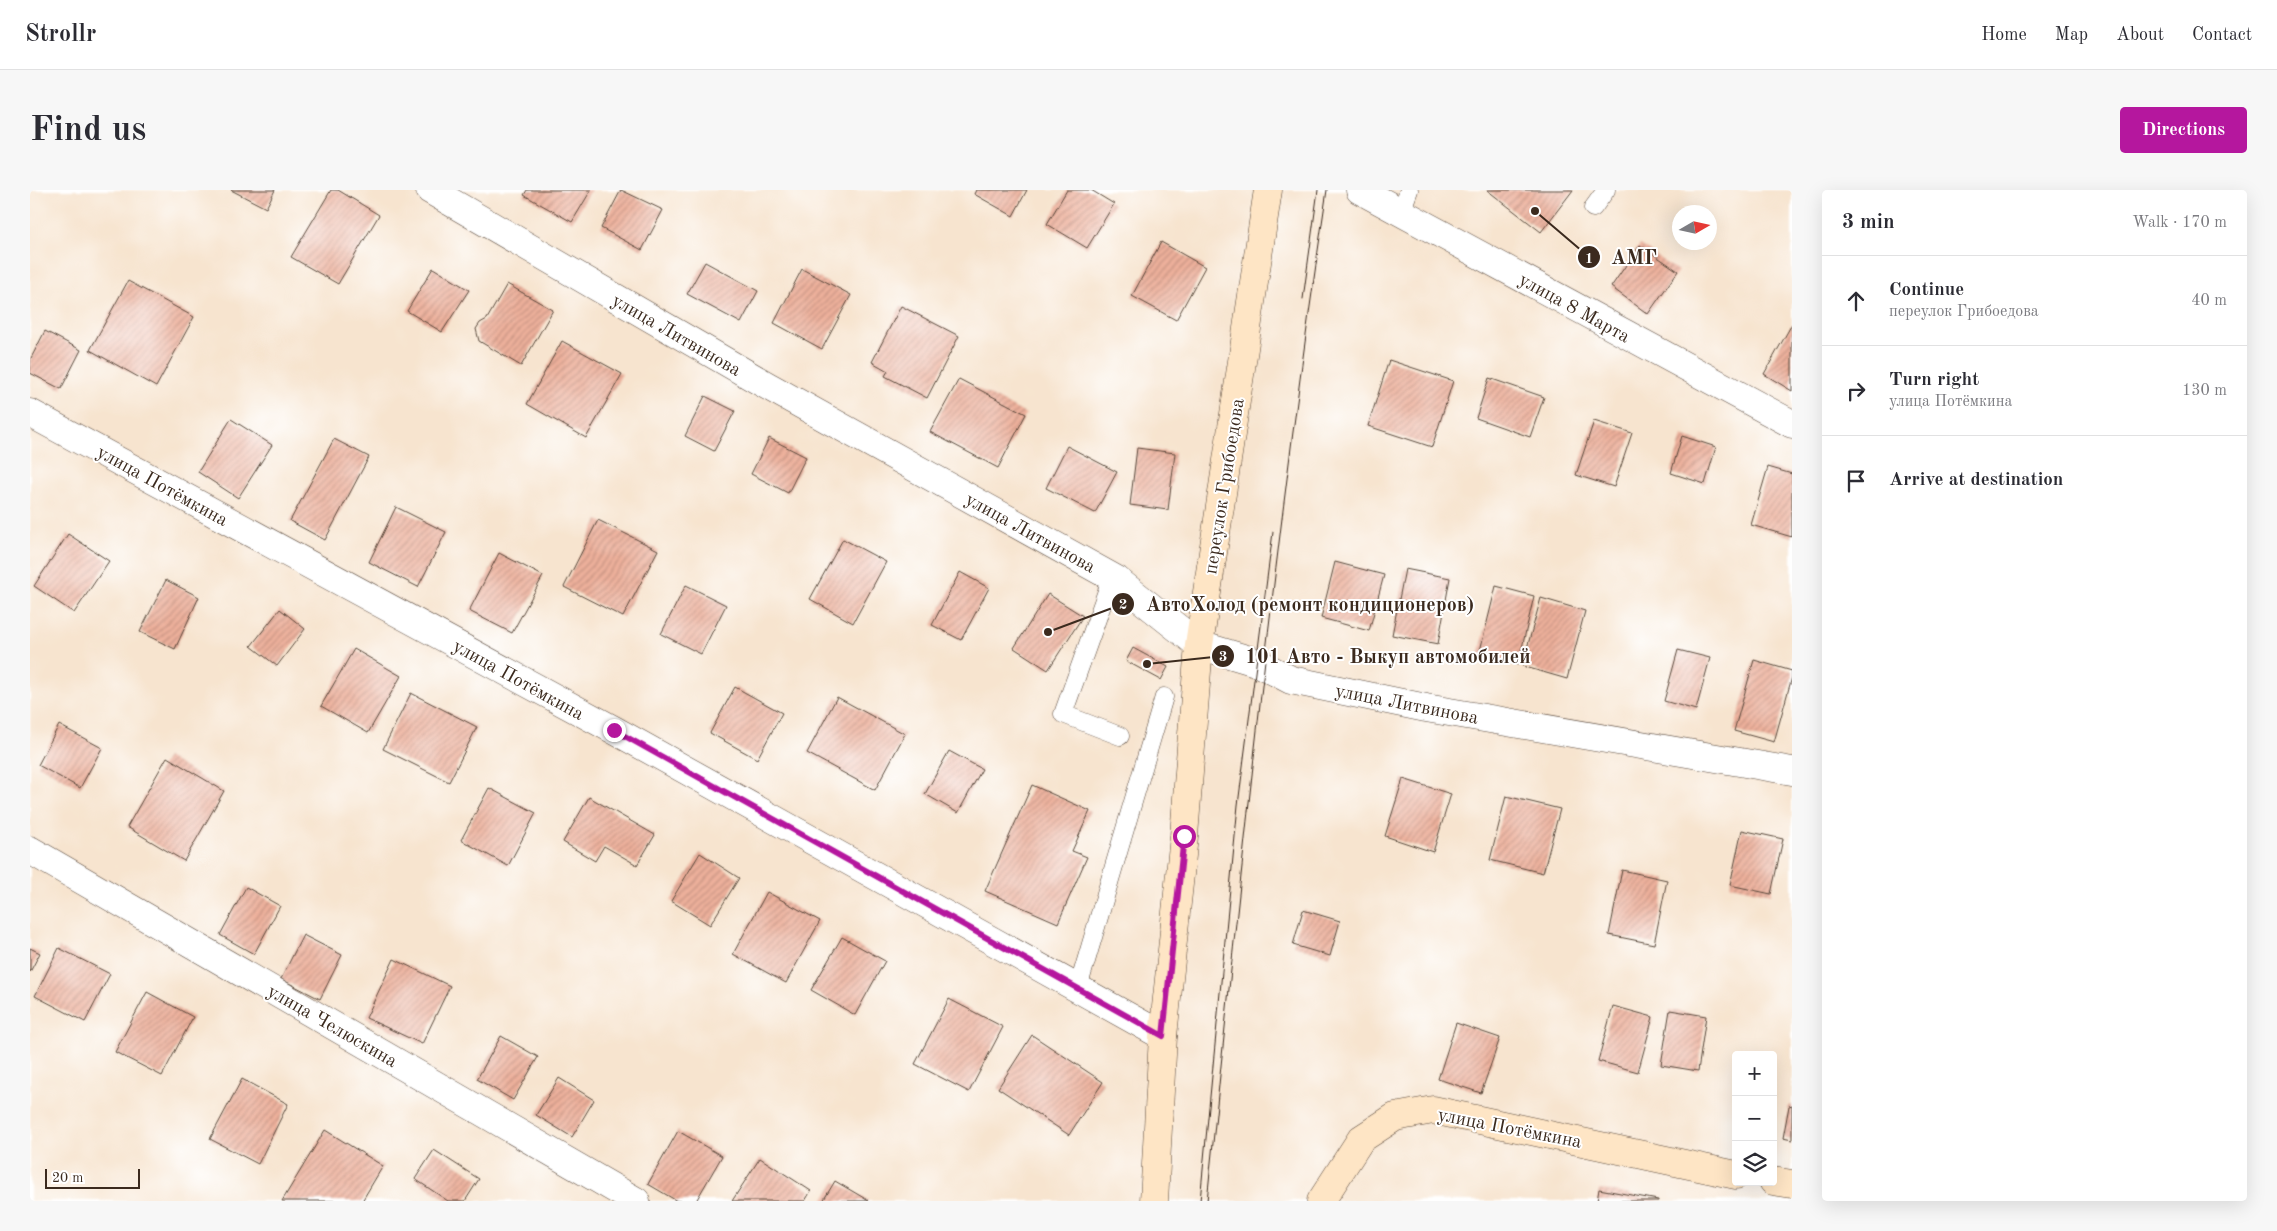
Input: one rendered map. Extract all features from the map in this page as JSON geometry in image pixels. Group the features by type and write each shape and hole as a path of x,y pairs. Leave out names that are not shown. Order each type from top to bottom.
{"street":[{"name":"улица Литвинова","path":"430,190 766,385 1112,577 1199,644 1256,662 1291,680 1416,706 1792,770"},
{"path":"1256,190 1263,227"},
{"name":"переулок Грибоедова","path":"1154,1201 1163,1036 1184,836 1199,644 1268,190"},
{"name":"улица 8 Марта","path":"1360,190 1405,201 1792,424"},
{"name":"улица Потёмкина","path":"30,413 614,730 1163,1036"},
{"name":"улица Челюскина","path":"30,850 636,1201"},
{"name":"улица Потёмкина","path":"1321,1201 1361,1138 1395,1117 1433,1110 1732,1174"},
{"path":"1777,1182 1792,1184"}],"lane":[{"path":"1593,208 1606,190"},
{"path":"1112,577 1064,714 1120,736"},
{"path":"1078,988 1164,697"}],"building":[{"path":"231,190 275,190 266,208"},
{"path":"331,190 338,190 379,215 338,284 291,257"},
{"path":"527,190 591,190 572,222 524,195"},
{"path":"621,190 663,210 642,250 601,228"},
{"path":"976,190 1027,190 1013,216 974,194"},
{"path":"1067,190 1091,190 1114,204 1087,248 1047,224"},
{"path":"1487,190 1573,190 1541,232"},
{"path":"1161,242 1205,267 1176,320 1132,296"},
{"path":"1640,245 1678,271 1648,314 1611,287"},
{"path":"705,262 758,291 741,323 687,294"},
{"path":"433,268 469,290 442,332 407,311"},
{"path":"802,269 851,295 822,349 774,323"},
{"path":"128,281 194,317 156,387 90,350"},
{"path":"507,284 553,310 521,366 479,341 476,329 480,323 487,319"},
{"path":"901,306 959,336 927,398 885,376 888,371 872,362"},
{"path":"1792,324 1792,391 1764,374"},
{"path":"45,331 81,350 61,389 30,373 30,360"},
{"path":"562,341 622,374 586,438 527,404"},
{"path":"1389,360 1453,381 1432,447 1368,426"},
{"path":"1489,378 1544,397 1530,437 1476,418"},
{"path":"959,379 1026,414 998,468 930,432"},
{"path":"705,396 735,411 714,451 685,436"},
{"path":"231,419 272,445 238,498 198,472"},
{"path":"1594,421 1632,433 1614,487 1576,475"},
{"path":"1682,436 1716,447 1705,484 1671,473"},
{"path":"769,438 806,457 788,493 751,474"},
{"path":"334,439 369,457 325,540 290,521"},
{"path":"1067,446 1117,472 1095,513 1046,488"},
{"path":"1137,448 1175,453 1168,510 1130,505"},
{"path":"1768,467 1792,474 1792,537 1751,525"},
{"path":"396,507 446,532 418,587 369,562"},
{"path":"598,520 658,550 623,617 564,587"},
{"path":"68,534 109,561 74,613 34,586"},
{"path":"843,539 886,562 853,623 810,599"},
{"path":"499,553 543,576 512,633 469,611"},
{"path":"1335,562 1384,575 1369,631 1321,618"},
{"path":"1405,569 1450,578 1438,644 1392,635"},
{"path":"960,572 989,588 961,640 932,625"},
{"path":"166,580 199,597 175,649 140,632"},
{"path":"686,585 726,605 701,654 661,634"},
{"path":"1496,586 1534,596 1518,665 1479,655"},
{"path":"1048,594 1083,616 1048,670 1014,648"},
{"path":"1541,598 1585,611 1567,679 1522,666"},
{"path":"280,609 305,629 277,666 251,646"},
{"path":"1133,648 1168,667 1161,680 1126,661"},
{"path":"354,649 401,676 368,733 321,706"},
{"path":"1678,650 1710,658 1696,710 1664,701"},
{"path":"1754,660 1792,671 1774,742 1734,731"},
{"path":"735,687 782,713 757,759 710,733"},
{"path":"411,693 477,727 449,782 383,749"},
{"path":"837,697 905,734 875,790 807,753"},
{"path":"59,725 102,748 80,788 38,765"},
{"path":"949,751 982,769 958,813 925,794"},
{"path":"167,757 224,791 184,861 127,827"},
{"path":"1403,779 1451,794 1433,852 1385,836"},
{"path":"1032,785 1090,811 1072,851 1087,857 1058,923 985,891"},
{"path":"489,788 536,813 508,866 461,840"},
{"path":"1506,796 1560,809 1543,873 1490,860"},
{"path":"589,797 655,835 637,865 604,846 595,861 563,842"},
{"path":"1742,830 1783,839 1771,894 1730,885"},
{"path":"700,853 739,878 710,925 671,901"},
{"path":"1622,870 1667,880 1654,944 1609,935"},
{"path":"246,887 280,906 254,954 220,935"},
{"path":"767,892 820,921 786,983 733,954"},
{"path":"1303,910 1340,921 1330,956 1293,945"},
{"path":"303,935 342,955 320,999 281,979"},
{"path":"842,937 885,961 855,1015 811,990"},
{"path":"30,948 40,953 30,972"},
{"path":"59,948 110,974 85,1022 35,996"},
{"path":"394,959 450,986 422,1044 366,1018"},
{"path":"147,992 193,1017 162,1076 115,1052"},
{"path":"949,999 1003,1027 969,1092 915,1064"},
{"path":"1613,1006 1653,1017 1638,1072 1598,1061"},
{"path":"1670,1010 1706,1016 1698,1071 1661,1065"},
{"path":"1456,1023 1500,1038 1481,1093 1438,1079"},
{"path":"1032,1035 1103,1082 1069,1135 998,1088"},
{"path":"501,1036 538,1057 513,1100 477,1079"},
{"path":"559,1078 594,1100 572,1137 536,1115"},
{"path":"242,1079 288,1104 258,1164 210,1139"},
{"path":"1792,1105 1792,1140 1783,1138 1789,1106"},
{"path":"325,1130 383,1166 362,1201 282,1201"},
{"path":"678,1131 722,1156 696,1201 677,1201 648,1184"},
{"path":"434,1150 479,1179 465,1201 448,1201 415,1179"},
{"path":"760,1158 811,1191 805,1201 732,1201"},
{"path":"835,1181 869,1201 823,1201"},
{"path":"1599,1189 1658,1200 1658,1201 1597,1201"}],"tram line":[{"path":"1303,299 1318,190"},
{"path":"1207,1201 1276,568 1327,190"},
{"path":"1200,1201 1238,805 1273,532"}],"place":[{"name":"АМГ","path":"1535,211"},
{"name":"АвтоХолод (ремонт кондиционеров)","path":"1048,632"},
{"name":"101 Авто - Выкуп автомобилей","path":"1147,664"}],"route":[{"path":"614,730 1163,1036 1184,836"}]}
